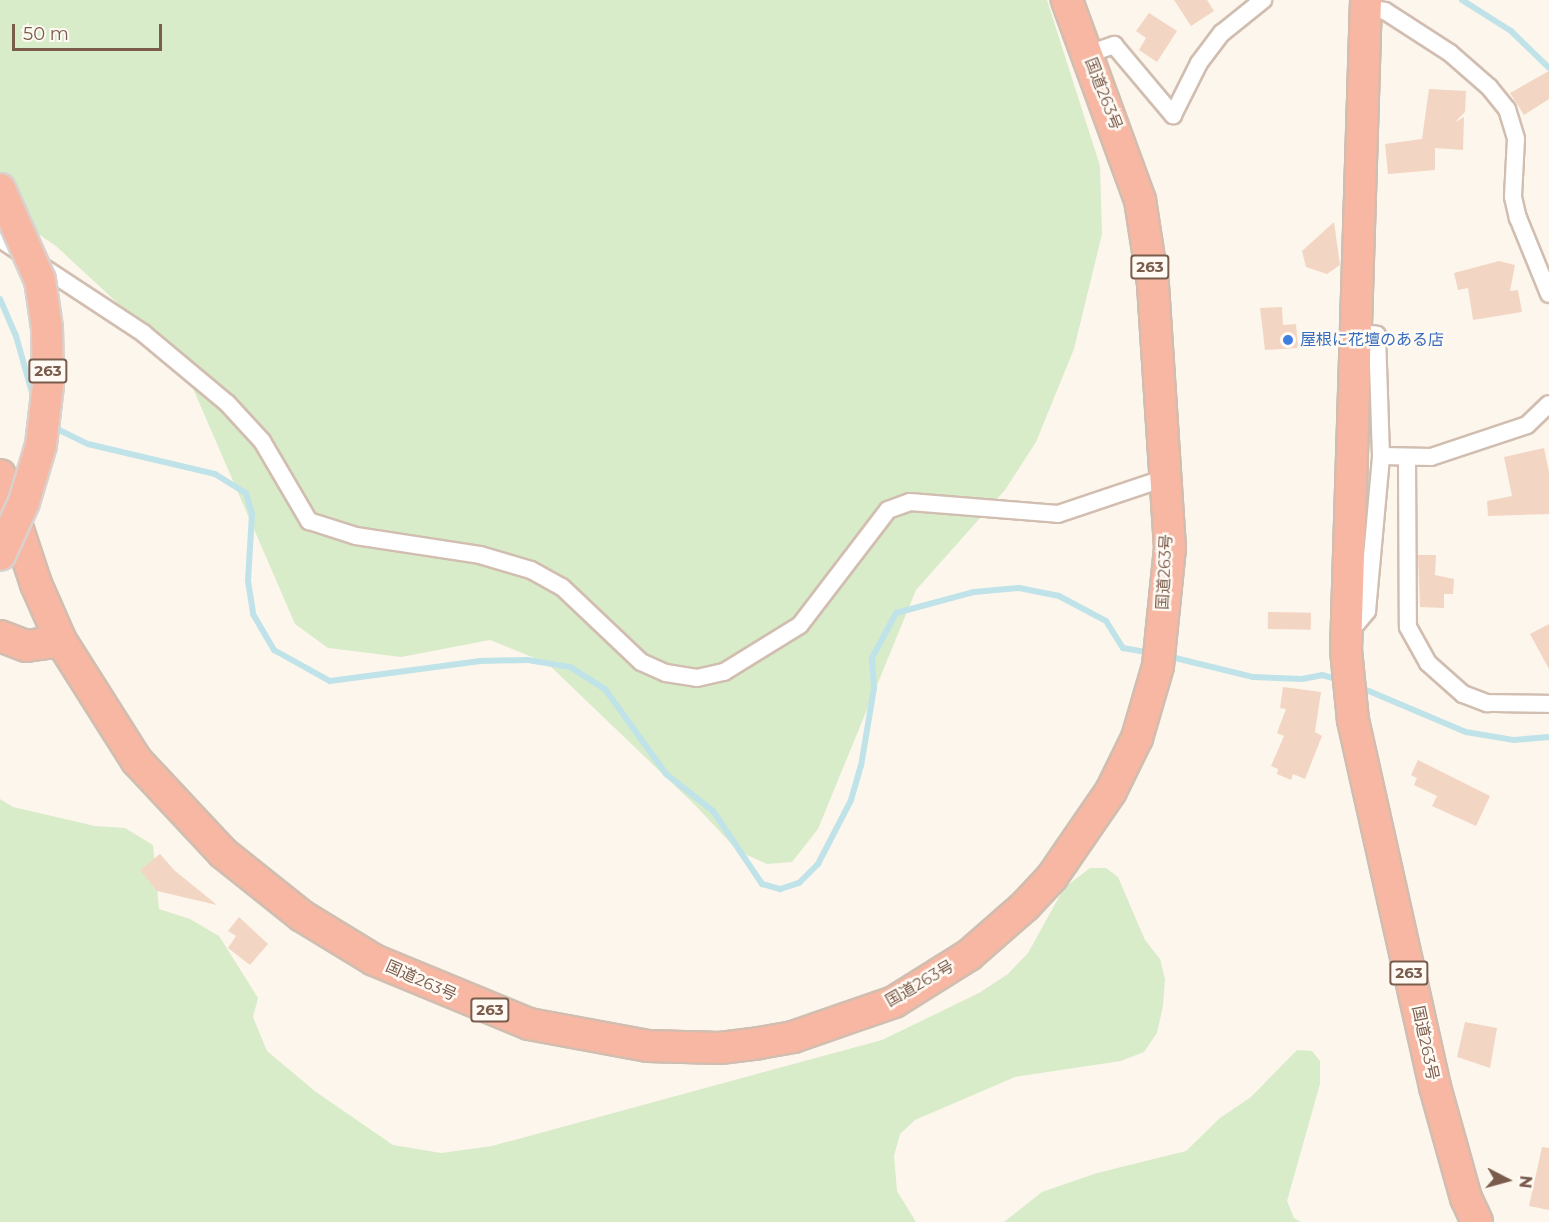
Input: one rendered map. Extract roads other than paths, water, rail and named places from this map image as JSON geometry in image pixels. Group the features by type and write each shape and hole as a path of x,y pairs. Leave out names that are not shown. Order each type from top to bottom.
{"highway":[{"name":"国道263号","path":"61,641 137,761 223,853 302,916 374,960 529,1024 604,1041 690,1048 793,1037 894,1002 969,955 1026,906 1071,852 1112,791 1137,738 1158,666 1170,548 1153,284 1140,200 1067,0"},
{"name":"国道263号","path":"1367,4 1345,637 1353,720 1435,1087 1466,1198 1477,1222"},
{"name":"263","path":"0,189 40,280 47,328 48,384 42,445 24,502 0,555"},
{"name":"263","path":"0,475 36,584 61,641"},
{"path":"0,636 26,646 61,641"}],"street":[{"path":"1088,54 1114,45 1152,94 1173,115 1199,63 1221,33 1263,0"},
{"path":"1367,4 1385,11 1450,53 1489,87 1507,109 1516,140 1513,197 1518,218 1549,294"},
{"path":"0,239 143,333 227,403 262,441 309,521 356,536 480,555 531,570 562,587 641,662 666,673 697,678 724,672 800,625 888,510 910,502 1058,514 1165,478"},
{"path":"1345,637 1367,611 1381,456 1377,335 1354,332"},
{"path":"1381,456 1431,457 1527,424 1549,404"},
{"path":"1407,458 1408,627 1428,663 1463,694 1487,703 1549,704"}],"waterway":[{"path":"1462,0 1511,31 1549,68"},
{"path":"0,299 16,336 35,403"},
{"path":"53,427 88,444 215,474 246,493 252,514 248,581 253,614 274,650 330,681 479,661 528,660 570,667 605,689 666,774 713,811 762,884 780,889 799,883 818,864 851,800 861,766 874,688 872,658 896,613 974,592 1019,588 1059,596 1106,621 1123,648 1151,653"},
{"path":"1167,656 1253,677 1302,679 1322,675 1339,680"},
{"path":"1357,686 1466,732 1514,740 1549,737"}],"place":[{"name":"屋根に花壇のある店","path":"1288,340"}]}
